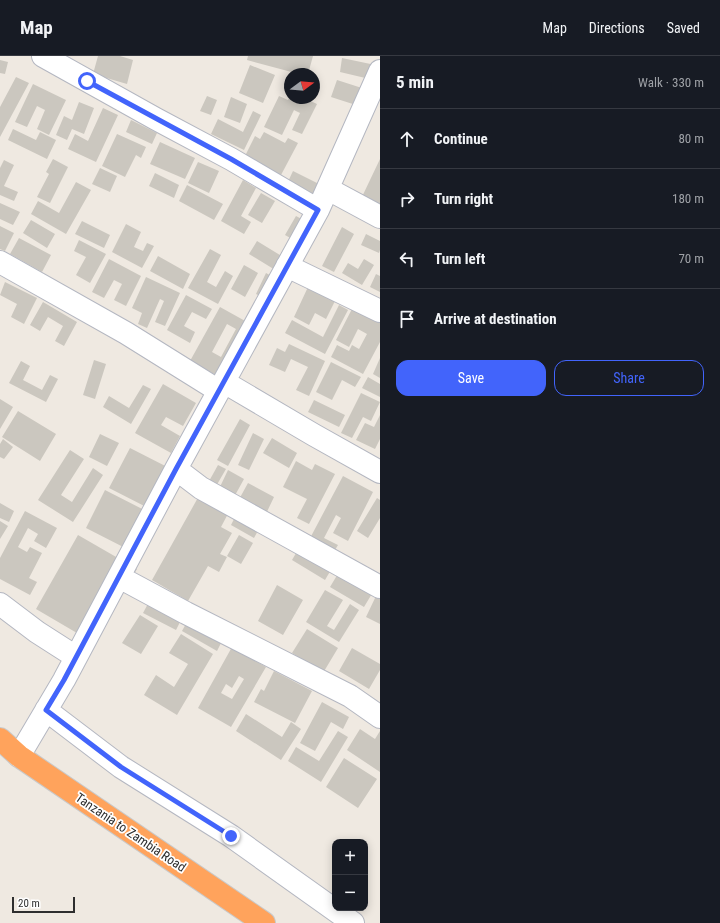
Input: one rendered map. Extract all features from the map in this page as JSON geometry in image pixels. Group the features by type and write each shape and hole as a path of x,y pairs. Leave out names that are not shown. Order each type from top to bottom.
{"highway":[{"name":"Tanzania to Zambia Road","path":"0,739 19,756 264,923"}],"street":[{"path":"43,56 156,120 237,162 318,210"},
{"path":"19,756 76,657 176,469 318,210 380,71"},
{"path":"328,189 380,216"},
{"path":"0,262 126,334 380,472"},
{"path":"287,266 380,311"},
{"path":"176,469 201,488 380,587"},
{"path":"119,577 186,613 350,696 380,717"},
{"path":"0,604 37,632 76,657"},
{"path":"46,710 121,767 231,836 353,923"}],"building":[{"path":"98,56 120,56 133,60 127,84 93,74"},
{"path":"248,56 313,56 310,68 284,68 284,70 247,60"},
{"path":"342,58 380,66 378,81 340,72"},
{"path":"0,60 8,62 5,74 0,73"},
{"path":"250,65 275,75 263,103 239,93"},
{"path":"16,77 29,83 0,137 0,107"},
{"path":"337,80 365,89 359,106 331,97"},
{"path":"33,84 66,100 49,135 37,129 45,110 37,106 27,127 15,122"},
{"path":"207,96 217,100 211,115 200,111"},
{"path":"279,96 284,98 284,104 317,104 302,134 292,130 300,113 294,110 282,135 264,127"},
{"path":"231,97 247,104 240,123 224,117"},
{"path":"79,102 94,108 84,134 72,129 67,140 56,135 64,116 72,120"},
{"path":"103,108 118,115 96,162 68,149 75,134 88,141"},
{"path":"253,111 261,115 244,150 211,134 218,119 243,132"},
{"path":"131,120 157,133 152,144 126,132"},
{"path":"13,129 36,140 40,132 56,140 47,159 8,140"},
{"path":"264,132 285,143 288,138 298,143 281,175 245,156 255,136 260,139"},
{"path":"117,134 146,147 141,158 136,155 125,177 102,166"},
{"path":"160,142 195,158 185,179 150,164"},
{"path":"53,159 68,167 50,203 37,197 49,174 46,172"},
{"path":"380,159 380,210 360,201"},
{"path":"4,160 14,165 4,186 18,192 14,201 0,195 0,168"},
{"path":"198,162 219,171 209,193 188,183"},
{"path":"100,168 117,176 110,192 92,184"},
{"path":"293,171 327,188 318,204 285,188"},
{"path":"155,173 179,185 174,198 149,186"},
{"path":"243,180 256,188 241,216 251,222 244,234 221,221"},
{"path":"76,182 91,190 66,234 31,214 38,201 59,213"},
{"path":"187,185 223,204 214,220 179,201"},
{"path":"261,193 275,201 262,223 248,215"},
{"path":"0,203 20,212 13,225 0,219"},
{"path":"296,216 311,224 301,244 285,235"},
{"path":"31,220 55,234 47,248 23,233"},
{"path":"82,221 110,235 104,248 75,234"},
{"path":"126,224 141,232 134,247 143,251 147,243 154,246 142,268 112,252"},
{"path":"0,226 14,233 5,251 0,249"},
{"path":"342,227 354,234 334,272 322,266"},
{"path":"366,234 380,241 379,253 361,245"},
{"path":"19,238 51,255 42,272 10,254"},
{"path":"79,240 106,254 90,283 76,275 86,257 74,251"},
{"path":"257,241 293,263 285,276 249,254"},
{"path":"210,249 221,255 207,282 216,287 225,271 233,276 218,304 188,288"},
{"path":"158,256 190,274 183,289 150,271"},
{"path":"109,259 141,276 126,306 114,300 122,284 114,280 104,298 92,292"},
{"path":"364,259 374,265 362,285 342,273 348,263 358,269"},
{"path":"244,265 258,273 245,297 231,289"},
{"path":"266,273 284,283 274,303 256,294"},
{"path":"376,274 380,276 380,292 370,287"},
{"path":"146,277 180,293 165,326 155,322 164,301 160,299 147,328 138,324 142,313 132,308"},
{"path":"5,282 37,298 24,324 11,317 17,304 0,295"},
{"path":"308,287 335,301 326,319 315,313 309,325 294,317"},
{"path":"186,295 212,309 206,319 192,312 184,326 195,332 190,343 167,330"},
{"path":"43,302 77,322 64,346 55,341 63,326 48,317 40,331 30,325"},
{"path":"339,305 348,310 325,354 285,333 292,320 323,337"},
{"path":"220,307 256,327 227,381 190,361","holes":["227,324 236,329 221,357 212,352"]},
{"path":"353,307 380,321 380,342 363,374 331,357 337,345 349,351 352,345 359,349 367,334 358,329 349,347 336,340"},
{"path":"289,344 325,361 309,396 296,390 308,367 291,359 285,372 269,365 277,348 285,352"},
{"path":"380,358 380,378 373,374"},
{"path":"94,360 106,364 95,399 83,395"},
{"path":"21,361 30,366 23,380 42,390 50,375 58,379 46,402 9,383"},
{"path":"331,362 361,377 355,387 342,380 332,400 316,392"},
{"path":"368,377 380,384 380,397 362,388"},
{"path":"163,384 196,403 183,426 166,417 161,425 180,436 171,453 135,433"},
{"path":"143,385 151,389 131,424 103,407 109,396 129,408"},
{"path":"361,393 380,402 371,421 363,417 352,438 341,433"},
{"path":"0,399 13,407 0,429"},
{"path":"314,400 345,415 339,427 308,412"},
{"path":"18,411 56,434 40,461 2,437"},
{"path":"380,415 380,439 375,449 356,440 365,423 374,427"},
{"path":"240,419 250,425 228,466 217,460"},
{"path":"253,433 264,439 249,470 238,465"},
{"path":"100,434 119,443 107,466 89,457"},
{"path":"272,438 297,453 289,468 263,453"},
{"path":"3,439 13,447 4,459 0,457 0,444"},
{"path":"130,448 179,473 158,513 109,488"},
{"path":"70,450 84,459 61,495 72,502 93,468 103,475 73,522 38,500"},
{"path":"296,461 312,470 315,464 335,474 309,524 297,518 307,499 283,487"},
{"path":"218,465 226,469 215,488 208,483"},
{"path":"228,470 244,479 233,499 218,491"},
{"path":"343,476 373,492 348,541 333,533 341,518 336,515 324,538 338,545 332,555 308,542"},
{"path":"248,483 274,497 264,518 237,503"},
{"path":"105,490 154,515 135,553 86,528"},
{"path":"200,494 230,510 221,527 232,533 220,554 227,557 219,572 208,566 188,601 152,580"},
{"path":"377,498 380,500 380,518 368,538 357,531"},
{"path":"0,503 14,511 9,522 0,518"},
{"path":"25,511 57,528 46,548 34,541 38,534 28,528 18,547 27,552 30,547 42,553 29,578 37,582 30,595 0,579 0,558"},
{"path":"237,513 260,527 254,538 231,525"},
{"path":"0,521 8,526 0,539"},
{"path":"78,535 137,569 94,643 36,609"},
{"path":"239,535 253,543 241,564 227,556"},
{"path":"299,548 332,568 325,580 292,560"},
{"path":"339,572 373,592 364,607 330,587"},
{"path":"277,585 303,600 283,635 258,621"},
{"path":"325,590 343,600 327,626 334,630 350,604 359,610 339,642 306,622"},
{"path":"376,596 380,598 380,624 366,617"},
{"path":"150,600 183,616 176,630 143,613"},
{"path":"140,615 158,626 141,654 122,643"},
{"path":"188,620 223,639 217,651 182,631"},
{"path":"307,629 338,648 323,673 292,653"},
{"path":"181,634 213,654 177,715 144,695 156,675 174,687 188,664 169,653"},
{"path":"232,647 266,667 231,727 198,708","holes":["239,676 244,679 232,699 221,693 226,684 232,688"]},
{"path":"352,648 380,664 380,670 369,689 339,671"},
{"path":"274,671 312,691 295,723 254,702 261,689 264,691"},
{"path":"322,702 349,717 343,729 331,722 315,751 300,743"},
{"path":"246,714 282,737 291,722 301,729 281,760 236,731"},
{"path":"360,729 375,739 380,731 380,772 347,750"},
{"path":"338,731 348,737 321,782 288,761 296,747 319,761"},
{"path":"344,758 377,779 358,808 326,787"}],"route":[{"path":"87,81 156,120 231,159 318,210 176,469 64,680 46,710 121,767 231,836"}]}
